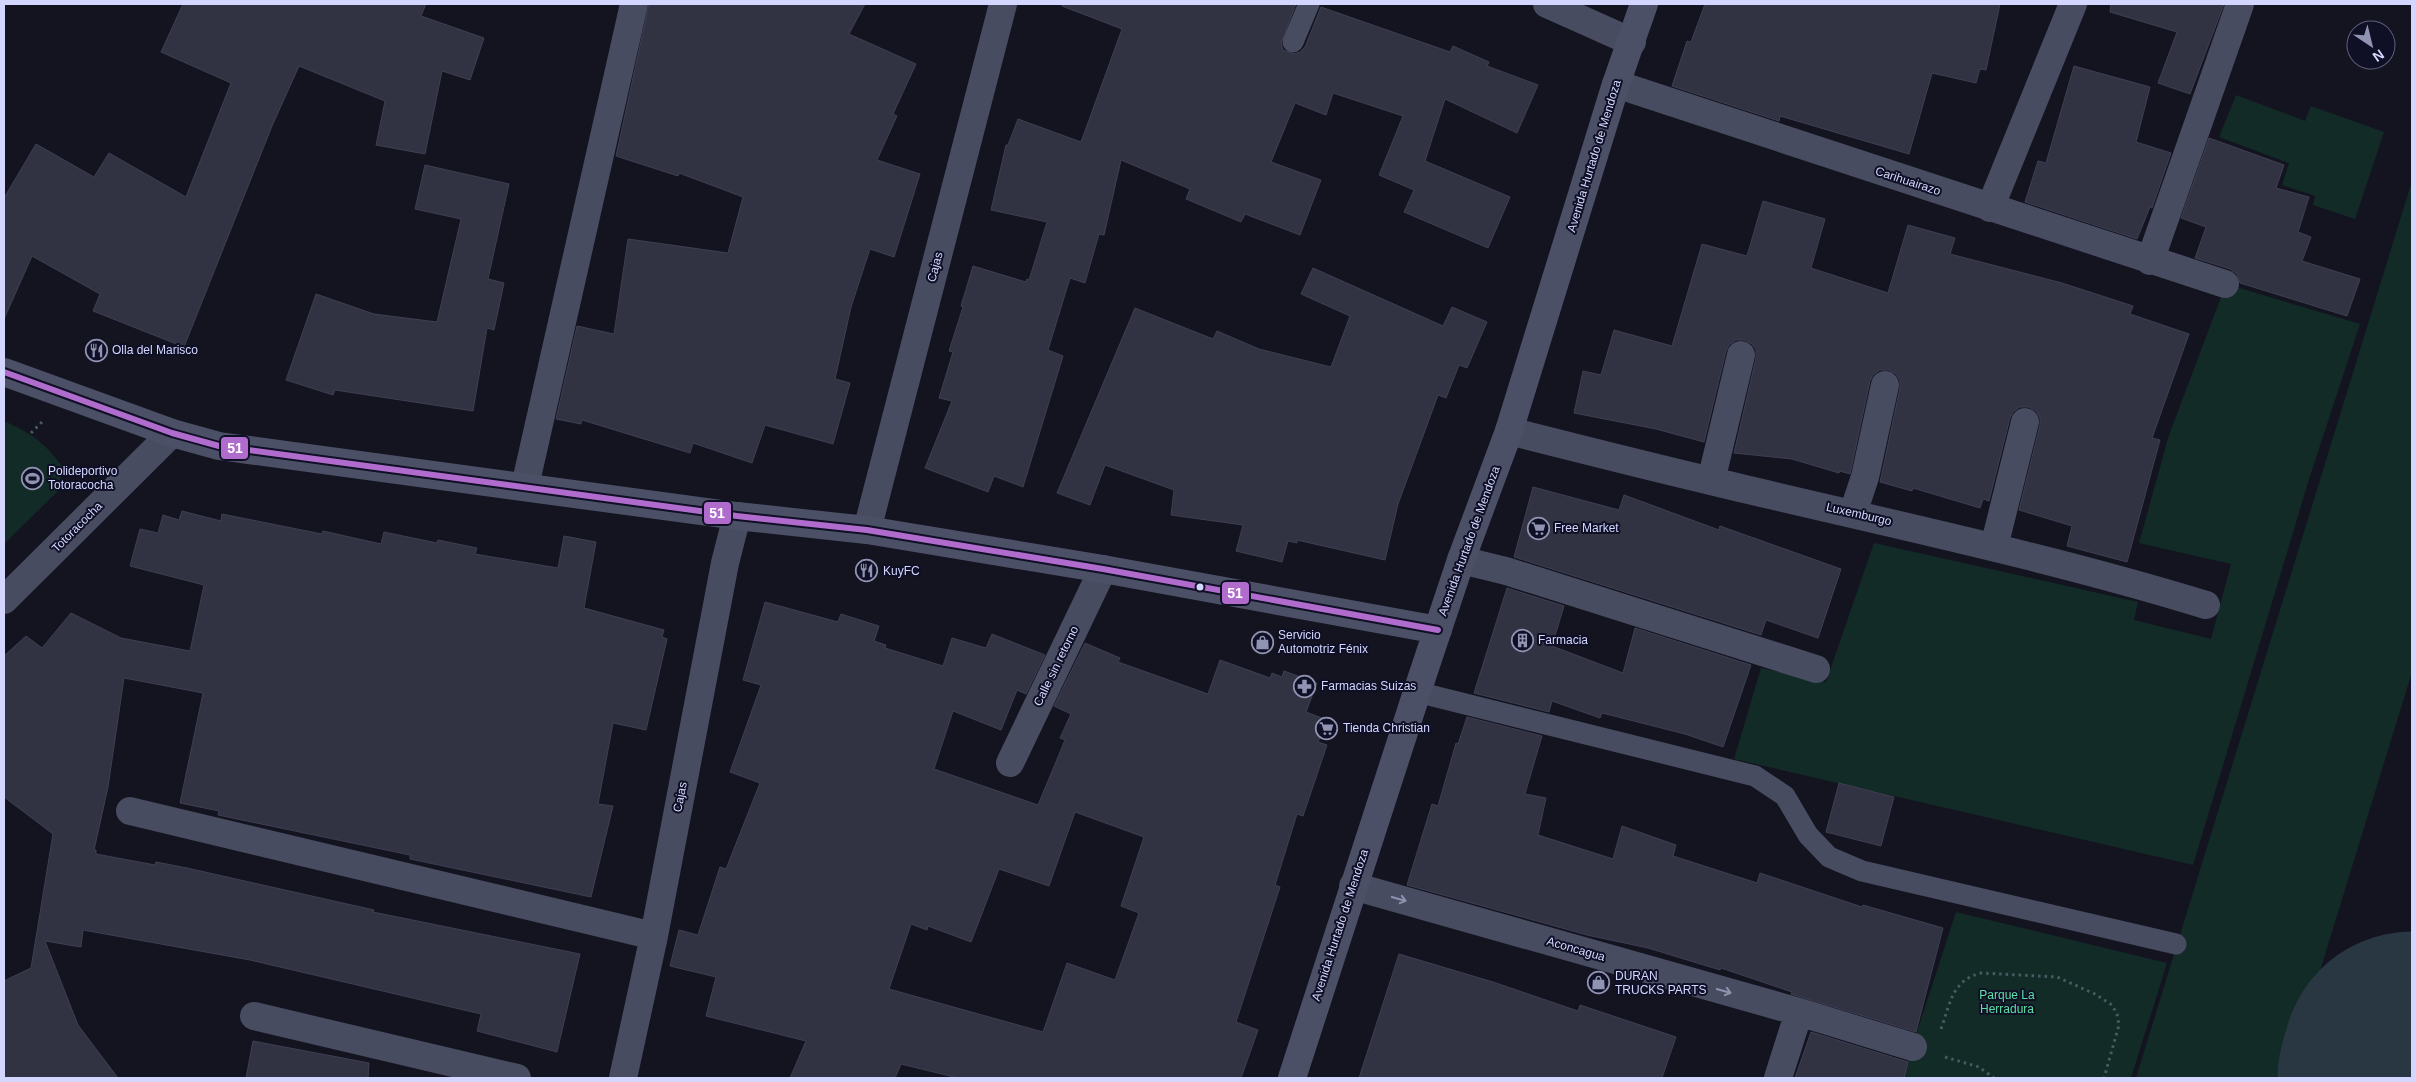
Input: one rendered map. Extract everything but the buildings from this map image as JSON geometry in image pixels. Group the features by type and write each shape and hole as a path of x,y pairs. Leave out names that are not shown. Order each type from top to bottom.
{"main road":[{"name":"Avenida Hurtado de Mendoza","path":"1292,1078 1352,886 1416,692 1461,560 1509,431 1616,84 1644,4"},
{"path":"4,372 172,433 219,446 737,516 867,530 1103,569 1438,630"}],"street":[{"path":"525,486 634,4"},
{"name":"Cajas","path":"867,530 1004,4"},
{"path":"1546,4 1632,42"},
{"path":"1990,208 2073,4"},
{"path":"2150,261 2240,4"},
{"name":"Carihuairazo","path":"1616,84 2150,261 2225,284"},
{"path":"1711,482 1741,355"},
{"path":"1853,512 1865,476 1885,384"},
{"path":"1994,547 2025,422"},
{"name":"Luxemburgo","path":"1509,431 1711,482 1853,512 1994,547 2117,578 2206,605"},
{"name":"Totoracocha","path":"4,600 172,433"},
{"name":"Cajas","path":"623,1078 654,936 725,563 737,516"},
{"path":"1461,560 1506,571 1816,669"},
{"name":"Calle sin retorno","path":"1010,764 1103,569"},
{"path":"130,811 654,936"},
{"name":"Aconcagua","path":"1352,886 1799,1012 1913,1047"},
{"path":"1778,1078 1799,1012"},
{"path":"254,1016 517,1078"}],"lane":[{"path":"1293,42 1309,4"},
{"path":"1416,692 1755,776 1785,796 1808,835 1830,857 1862,871 2176,944"}],"path":[{"path":"1939,1035 1956,988 1971,975 1981,973 2058,977 2104,1000 2112,1006 2117,1014 2118,1035 2104,1078"},
{"path":"1941,1056 1979,1068 1994,1078"}],"green space":[{"path":"2236,95 2305,121 2311,106 2384,132 2355,219 2313,205 2315,196 2282,185 2289,163 2219,137"},
{"path":"2412,181 2412,672 2287,1078 2136,1078"},
{"path":"2226,284 2360,324 2310,476 2193,865 1734,759 1761,668 1826,682 1874,543 2138,602 2134,620 2211,639 2231,564 2139,543 2169,435"},
{"name":"Polideportivo Totoracocha","path":"4,421 36,439 62,466 59,490 4,544"},
{"name":"Parque La Herradura","path":"1956,912 2167,963 2131,1078 1902,1078"}],"runway":[{"path":"2407,1078 2412,1061"}],"transit line":[{"name":"51","path":"4,372 172,433 219,446 737,516 867,530 1103,569 1438,630"}],"place":[{"name":"Olla del Marisco","path":"96,350"},
{"name":"Polideportivo Totoracocha","path":"32,478"},
{"name":"Free Market","path":"1538,528"},
{"name":"KuyFC","path":"867,571"},
{"name":"Farmacia","path":"1522,640"},
{"name":"Servicio Automotriz Fénix","path":"1262,642"},
{"name":"Farmacias Suizas","path":"1305,686"},
{"name":"Tienda Christian","path":"1327,728"},
{"name":"DURAN TRUCKS PARTS","path":"1599,983"}]}
